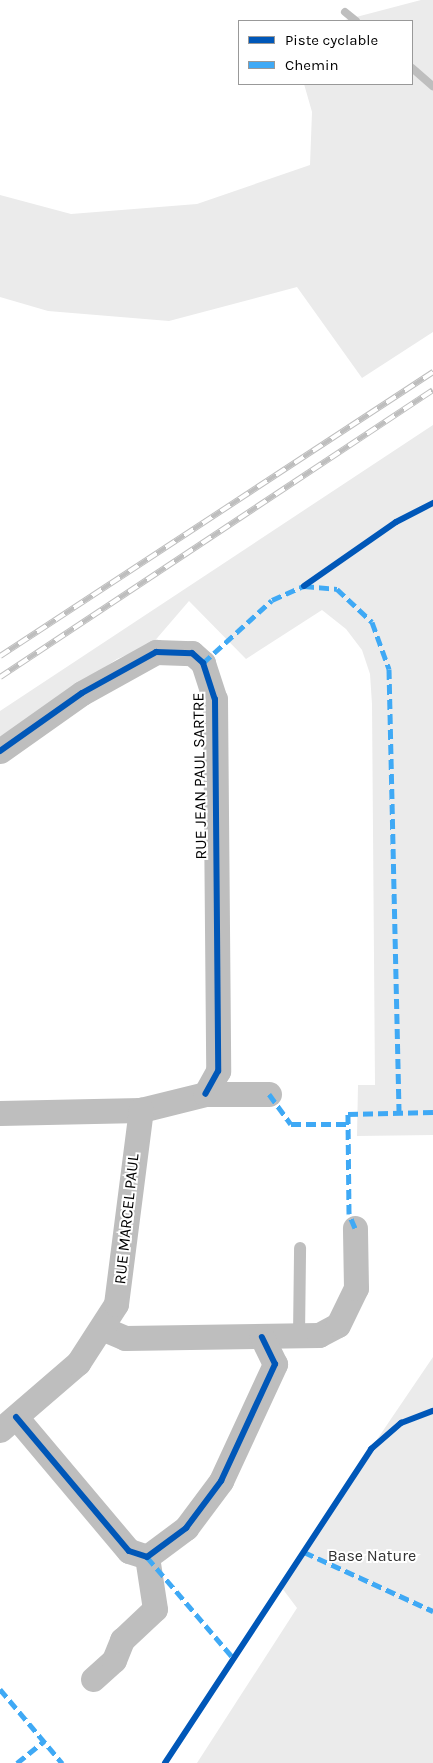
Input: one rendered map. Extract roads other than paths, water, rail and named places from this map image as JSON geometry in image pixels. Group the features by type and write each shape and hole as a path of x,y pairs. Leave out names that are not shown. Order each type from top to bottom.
{"street":[{"name":"RUE JEAN PAUL SARTRE","path":"0,751 82,693 156,652 192,653 203,663 214,699 218,1071 205,1094"},
{"path":"0,1113 141,1110 205,1094 269,1094"},
{"name":"RUE MARCEL PAUL","path":"8,1424 78,1363 104,1329 116,1304 124,1272 141,1110"},
{"path":"104,1329 125,1338 320,1336 338,1325 356,1288 355,1228"},
{"path":"147,1557 186,1528 221,1481 275,1364 262,1337"},
{"path":"8,1424 128,1551 147,1557"},
{"path":"93,1679 114,1660 122,1640 155,1608 147,1557"}],"lane":[{"path":"299,1336 300,1248"}],"waterway":[{"path":"345,12 355,20"},
{"path":"413,69 433,86"}],"railway":[{"path":"0,656 433,372"},
{"path":"0,677 433,390"}],"park label":[{"name":"Base Nature","path":"372,1556"}]}
